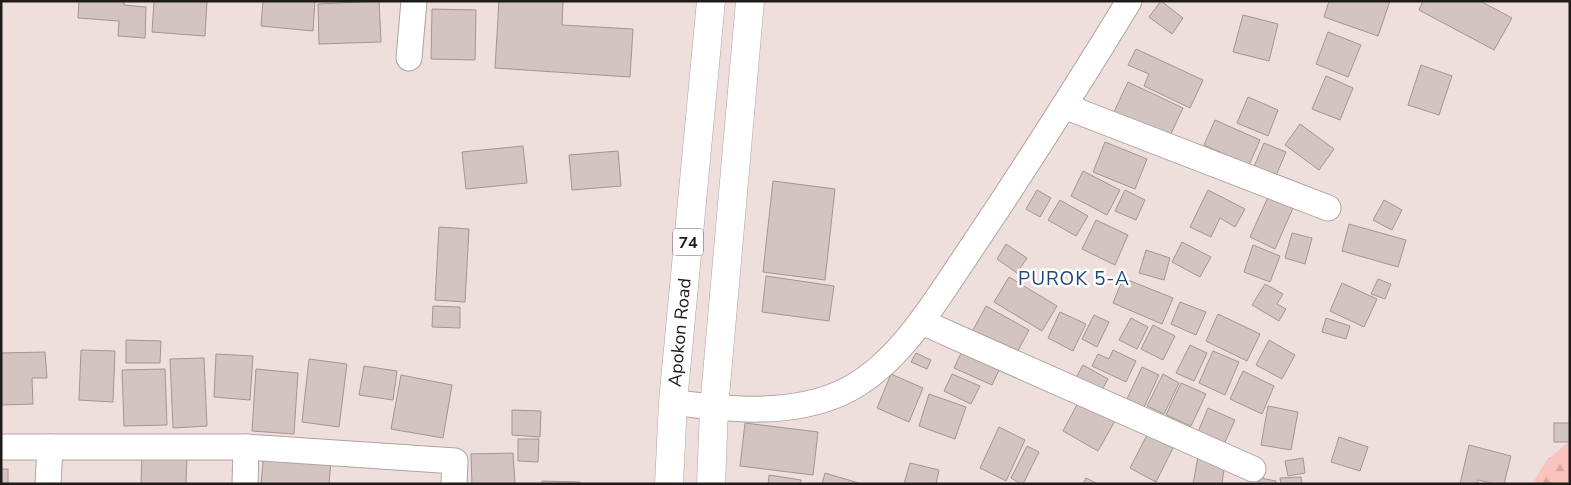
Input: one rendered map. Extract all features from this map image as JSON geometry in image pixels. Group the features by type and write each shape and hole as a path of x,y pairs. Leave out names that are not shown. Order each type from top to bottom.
{"highway":[{"name":"Apokon Road","path":"669,484 673,402 711,1"},
{"name":"74","path":"711,484 714,408 750,1"}],"street":[{"path":"409,58 414,1"},
{"path":"673,402 714,408 781,408 809,405 842,393 867,378 894,354 922,322 1064,106 1130,1"},
{"path":"1064,106 1328,208"},
{"path":"922,322 1253,469"},
{"path":"1,447 246,447 455,473"},
{"path":"48,484 50,447"},
{"path":"244,484 246,447"}],"green space":[{"path":"1570,441 1570,484 1532,484 1547,460"}],"building":[{"path":"79,1 124,1 124,5 146,7 145,38 118,36 119,21 78,18"},
{"path":"154,1 207,1 205,36 152,32"},
{"path":"263,1 315,1 313,31 261,26"},
{"path":"379,1 381,42 319,44 318,4"},
{"path":"499,1 563,1 562,25 633,29 630,77 495,68"},
{"path":"1161,1 1183,18 1172,34 1149,17"},
{"path":"1329,1 1390,1 1378,36 1324,17"},
{"path":"1423,1 1480,1 1512,18 1494,50 1419,10"},
{"path":"432,9 476,10 475,60 431,59"},
{"path":"1243,15 1278,24 1269,61 1233,52"},
{"path":"1328,32 1361,45 1348,77 1316,64"},
{"path":"1136,49 1203,80 1190,108 1144,86 1149,74 1128,65"},
{"path":"1421,65 1452,76 1439,115 1408,105"},
{"path":"1326,76 1353,88 1340,120 1312,109"},
{"path":"1128,82 1183,108 1168,140 1113,114"},
{"path":"1248,97 1278,110 1268,136 1237,123"},
{"path":"1215,120 1260,140 1249,165 1204,145"},
{"path":"1300,124 1334,149 1319,170 1285,145"},
{"path":"1105,142 1147,159 1135,189 1093,172"},
{"path":"1264,143 1286,152 1275,178 1253,169"},
{"path":"523,146 527,183 466,189 462,152"},
{"path":"618,151 621,186 572,190 569,155"},
{"path":"1083,171 1120,190 1107,215 1071,196"},
{"path":"773,181 835,189 825,280 763,272"},
{"path":"1037,190 1051,198 1040,217 1026,209"},
{"path":"1125,190 1145,200 1136,220 1115,211"},
{"path":"1208,190 1245,209 1235,227 1220,218 1211,237 1190,227"},
{"path":"1268,197 1293,208 1275,249 1250,237"},
{"path":"1060,200 1088,216 1076,236 1048,220"},
{"path":"1384,200 1402,210 1392,230 1373,220"},
{"path":"1096,220 1128,235 1115,265 1082,249"},
{"path":"1349,224 1406,240 1398,267 1342,251"},
{"path":"439,227 469,229 465,302 435,300"},
{"path":"1292,233 1312,238 1305,264 1285,258"},
{"path":"1182,242 1211,257 1200,277 1172,262"},
{"path":"1006,244 1027,258 1017,273 997,259"},
{"path":"1253,245 1280,256 1270,282 1244,272"},
{"path":"1146,250 1170,258 1164,280 1139,273"},
{"path":"766,276 834,286 829,321 762,312"},
{"path":"1009,277 1057,306 1042,331 994,302"},
{"path":"1123,278 1173,298 1162,324 1113,303"},
{"path":"1378,279 1391,284 1385,299 1371,294"},
{"path":"1342,283 1377,299 1364,327 1330,311"},
{"path":"1265,284 1283,294 1277,304 1286,309 1279,321 1252,305"},
{"path":"1180,302 1206,312 1196,335 1171,324"},
{"path":"433,306 460,307 460,328 432,327"},
{"path":"986,306 1029,330 1015,356 972,332"},
{"path":"1060,312 1086,324 1073,351 1048,338"},
{"path":"1218,314 1260,334 1247,361 1206,341"},
{"path":"1094,315 1109,322 1097,347 1082,339"},
{"path":"1131,318 1148,327 1137,349 1119,340"},
{"path":"1326,318 1350,326 1346,339 1322,332"},
{"path":"1153,325 1175,336 1163,360 1141,349"},
{"path":"126,340 161,341 160,363 126,363"},
{"path":"1269,340 1295,355 1282,379 1256,365"},
{"path":"1190,345 1207,353 1194,381 1176,373"},
{"path":"963,349 1001,366 992,385 954,368"},
{"path":"81,350 115,351 113,402 79,400"},
{"path":"1113,350 1136,361 1126,382 1092,366 1098,354 1109,359"},
{"path":"1213,351 1239,362 1225,395 1199,383"},
{"path":"45,352 47,378 32,378 33,404 1,405 1,353"},
{"path":"916,353 931,360 927,369 911,362"},
{"path":"216,354 253,356 250,400 214,397"},
{"path":"204,358 207,426 173,428 170,359"},
{"path":"309,359 347,364 339,427 302,422"},
{"path":"1083,365 1108,379 1098,397 1073,383"},
{"path":"364,366 397,371 393,400 359,395"},
{"path":"1142,367 1159,375 1144,407 1127,399"},
{"path":"165,369 167,425 124,426 122,370"},
{"path":"256,369 298,373 294,434 252,431"},
{"path":"1243,371 1274,386 1262,414 1230,399"},
{"path":"891,374 923,388 909,422 877,408"},
{"path":"952,374 980,386 971,404 944,391"},
{"path":"1163,374 1179,383 1164,414 1147,406"},
{"path":"401,375 452,385 443,438 391,429"},
{"path":"1181,383 1206,394 1191,426 1166,415"},
{"path":"929,394 966,407 955,439 919,426"},
{"path":"1080,399 1116,419 1098,451 1063,431"},
{"path":"1268,406 1298,412 1291,450 1261,445"},
{"path":"1208,408 1235,420 1224,444 1198,432"},
{"path":"512,410 541,411 540,437 512,435"},
{"path":"745,423 818,432 813,475 740,466"},
{"path":"1554,423 1570,423 1570,442 1554,442"},
{"path":"999,427 1025,440 1006,481 980,468"},
{"path":"1147,435 1173,448 1156,482 1130,468"},
{"path":"1339,437 1368,447 1360,471 1331,462"},
{"path":"518,439 539,439 538,462 518,461"},
{"path":"1469,445 1511,456 1504,484 1478,480 1477,484 1460,484"},
{"path":"1027,446 1039,452 1023,484 1021,484 1011,478"},
{"path":"264,453 331,460 329,484 261,484"},
{"path":"513,453 515,484 472,484 471,454"},
{"path":"142,454 187,456 186,484 141,484"},
{"path":"1198,457 1225,462 1222,484 1193,484"},
{"path":"1303,458 1305,473 1288,476 1285,461"},
{"path":"910,463 939,470 936,484 904,484"},
{"path":"1,469 8,469 8,484 1,484"},
{"path":"825,473 862,484 822,484"},
{"path":"769,475 801,480 800,484 768,484"},
{"path":"1301,477 1302,484 1281,484 1280,478"},
{"path":"1086,478 1098,484 1083,484"},
{"path":"1260,478 1276,481 1275,484 1258,484"},
{"path":"542,481 580,482 580,484 542,484"}],"district":[{"name":"PUROK 5-A","path":"1074,278"}]}
